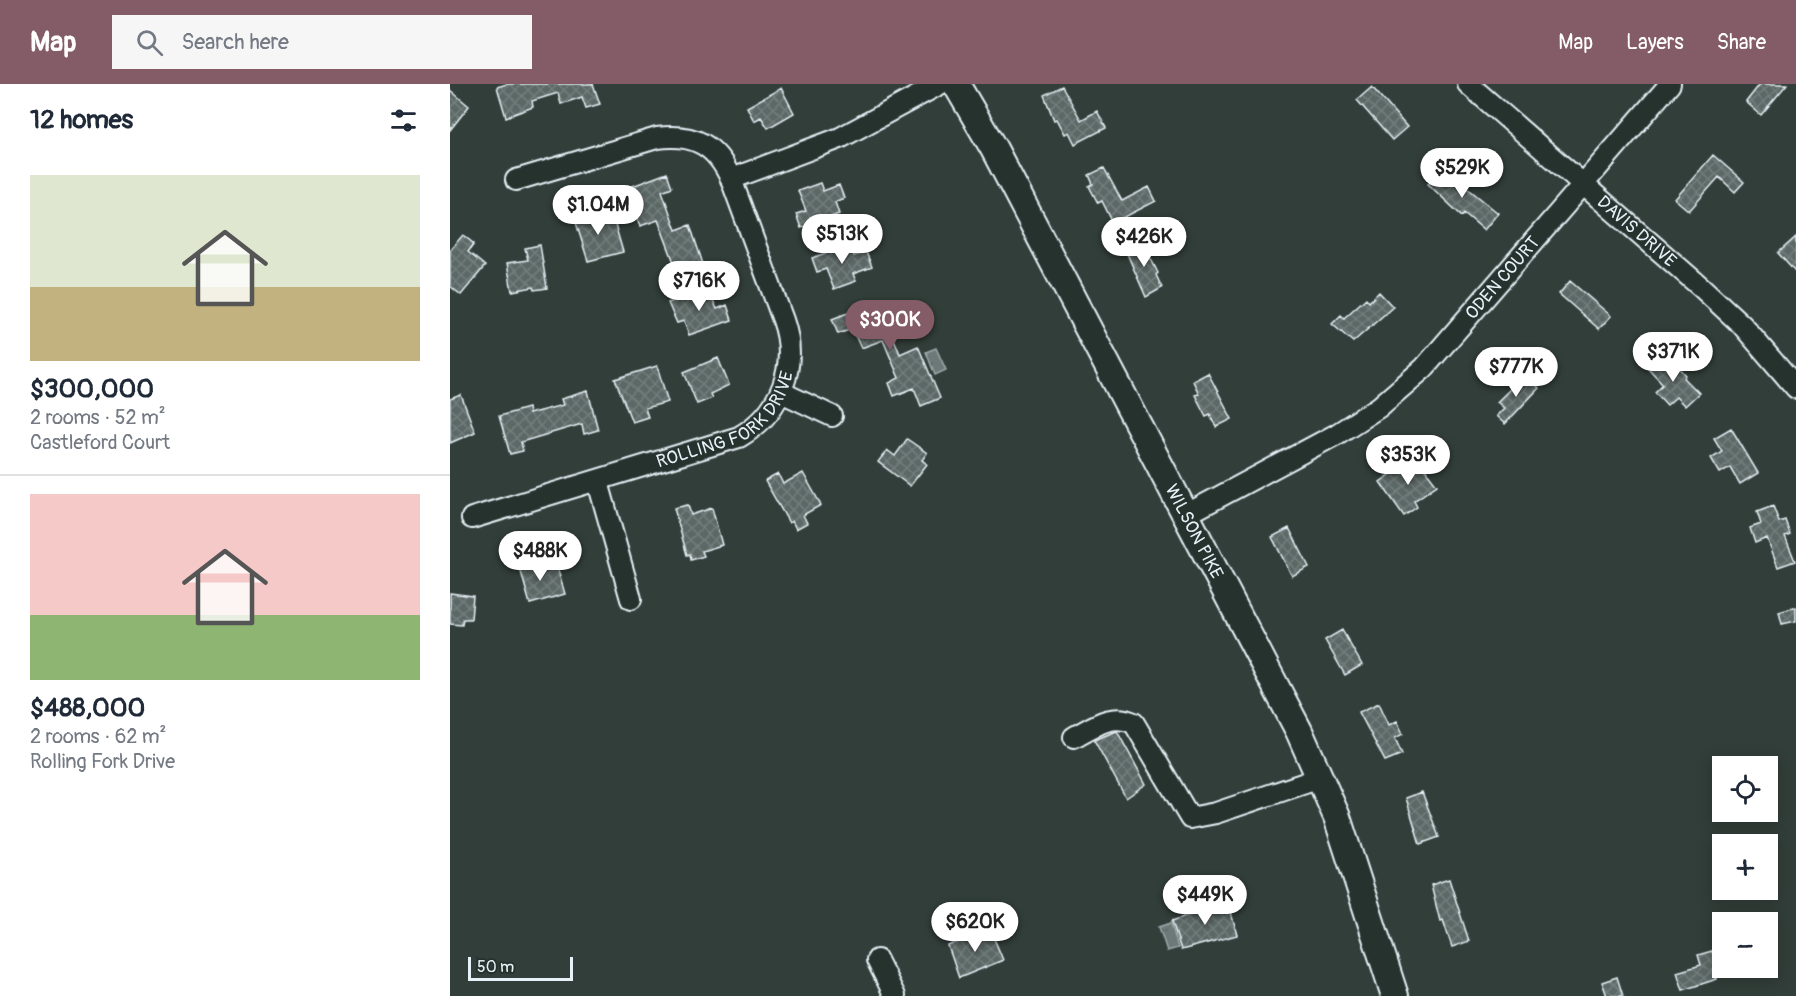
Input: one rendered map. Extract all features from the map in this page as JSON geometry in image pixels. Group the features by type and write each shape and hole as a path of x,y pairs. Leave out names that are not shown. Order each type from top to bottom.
{"main road":[{"name":"WILSON PIKE","path":"956,84 994,149 1187,514 1320,778 1337,817 1395,996"}],"street":[{"path":"730,179 840,138 940,84"},
{"name":"DAVIS DRIVE","path":"1468,84 1742,325 1796,387"},
{"name":"ODEN COURT","path":"1187,514 1272,471 1379,407 1424,368 1455,335 1670,84"},
{"name":"ROLLING FORK DRIVE","path":"472,518 598,482 740,437 761,422 781,392 789,364 787,330 730,179 722,161 713,150 692,139 669,136 516,180"},
{"path":"781,392 832,416"},
{"path":"598,482 631,599"},
{"path":"1074,737 1114,718 1125,718 1134,723 1190,818 1216,813 1320,778"},
{"path":"878,960 896,996"}],"water":[{"path":"936,348 946,370 935,375 926,352"},
{"path":"1171,923 1178,948 1167,951 1159,927"}],"building":[{"path":"507,84 593,84 600,104 586,108 582,97 561,104 558,93 532,101 533,107 506,117 497,87"},
{"path":"1760,84 1787,84 1761,115 1746,102"},
{"path":"1062,86 1081,120 1097,111 1106,128 1075,144 1069,132 1065,134 1057,119 1054,120 1044,95"},
{"path":"1372,87 1407,127 1392,140 1357,100"},
{"path":"781,88 794,113 768,128 761,117 754,121 747,107"},
{"path":"450,90 469,106 450,130"},
{"path":"1713,155 1744,182 1735,192 1719,177 1689,211 1675,199"},
{"path":"1442,167 1498,213 1484,230 1464,213 1462,216 1428,184"},
{"path":"1104,168 1122,201 1149,187 1156,201 1113,223 1102,201 1098,203 1089,186 1093,184 1089,175"},
{"path":"667,173 672,187 662,191 676,230 690,225 703,264 678,273 658,220 640,226 631,202 627,203 622,190"},
{"path":"820,183 823,191 839,185 844,198 835,202 839,214 801,228 796,214 806,211 798,191"},
{"path":"587,209 592,223 613,218 623,252 588,261 573,213"},
{"path":"463,235 474,244 468,252 485,266 461,295 450,286 450,250"},
{"path":"1796,237 1796,273 1778,253"},
{"path":"1142,241 1158,273 1156,275 1162,288 1146,297 1125,249"},
{"path":"850,244 854,256 866,252 872,267 853,274 856,281 834,289 826,269 817,272 812,258"},
{"path":"540,245 547,288 534,290 533,287 512,291 507,263 528,260 525,248"},
{"path":"1570,281 1611,316 1599,329 1559,294"},
{"path":"708,289 717,309 727,305 732,320 689,335 684,321 677,323 668,303"},
{"path":"1379,292 1393,307 1353,342 1332,324 1341,315 1344,318 1366,298 1369,302"},
{"path":"879,301 900,354 918,346 940,398 921,406 914,388 894,396 889,383 899,378 883,340 861,348 852,329 838,334 832,319"},
{"path":"1662,356 1673,368 1677,365 1686,375 1684,378 1699,393 1685,406 1676,397 1667,405 1655,392 1663,384 1649,369"},
{"path":"718,358 729,385 710,394 712,398 697,404 684,372"},
{"path":"657,366 668,402 645,408 648,417 632,422 615,379"},
{"path":"1208,373 1232,419 1216,427 1210,414 1206,416 1195,395 1199,394 1193,381"},
{"path":"1525,374 1539,388 1505,424 1496,416 1504,408 1497,402"},
{"path":"588,391 598,430 584,434 582,424 521,442 523,451 510,454 499,416 528,408 529,414 563,405 561,399"},
{"path":"461,395 475,432 450,443 450,399"},
{"path":"1731,428 1758,473 1740,484 1730,467 1720,473 1711,458 1722,451 1714,438"},
{"path":"907,439 927,453 922,460 927,464 910,486 878,462 887,450 895,456"},
{"path":"1412,459 1417,467 1421,464 1437,485 1414,501 1417,507 1404,516 1380,482"},
{"path":"803,473 821,505 803,515 807,523 796,529 792,521 789,523 765,481 778,474 783,484"},
{"path":"688,505 691,515 712,508 722,545 702,551 704,556 691,560 690,554 687,555 674,508"},
{"path":"1773,506 1779,522 1785,520 1790,534 1785,536 1795,561 1778,567 1767,538 1755,543 1750,528 1761,524 1757,512"},
{"path":"1289,528 1309,567 1292,576 1272,537"},
{"path":"533,557 537,571 557,567 565,594 530,604 518,561"},
{"path":"450,593 473,596 471,619 463,619 462,625 450,624"},
{"path":"1796,607 1796,621 1782,624 1779,612"},
{"path":"1342,630 1362,665 1345,675 1325,640"},
{"path":"1379,703 1389,725 1397,721 1403,734 1395,738 1402,754 1385,761 1359,712"},
{"path":"1117,731 1146,784 1126,798 1094,740"},
{"path":"1422,792 1439,837 1420,844 1406,798"},
{"path":"1449,879 1469,941 1452,947 1443,920 1440,921 1431,885"},
{"path":"1228,901 1237,935 1181,950 1172,921"},
{"path":"990,929 1003,960 959,978 948,946"},
{"path":"1712,951 1712,978 1717,979 1683,990 1677,972 1701,965 1698,955"},
{"path":"1617,977 1623,996 1607,996 1602,982"}]}
